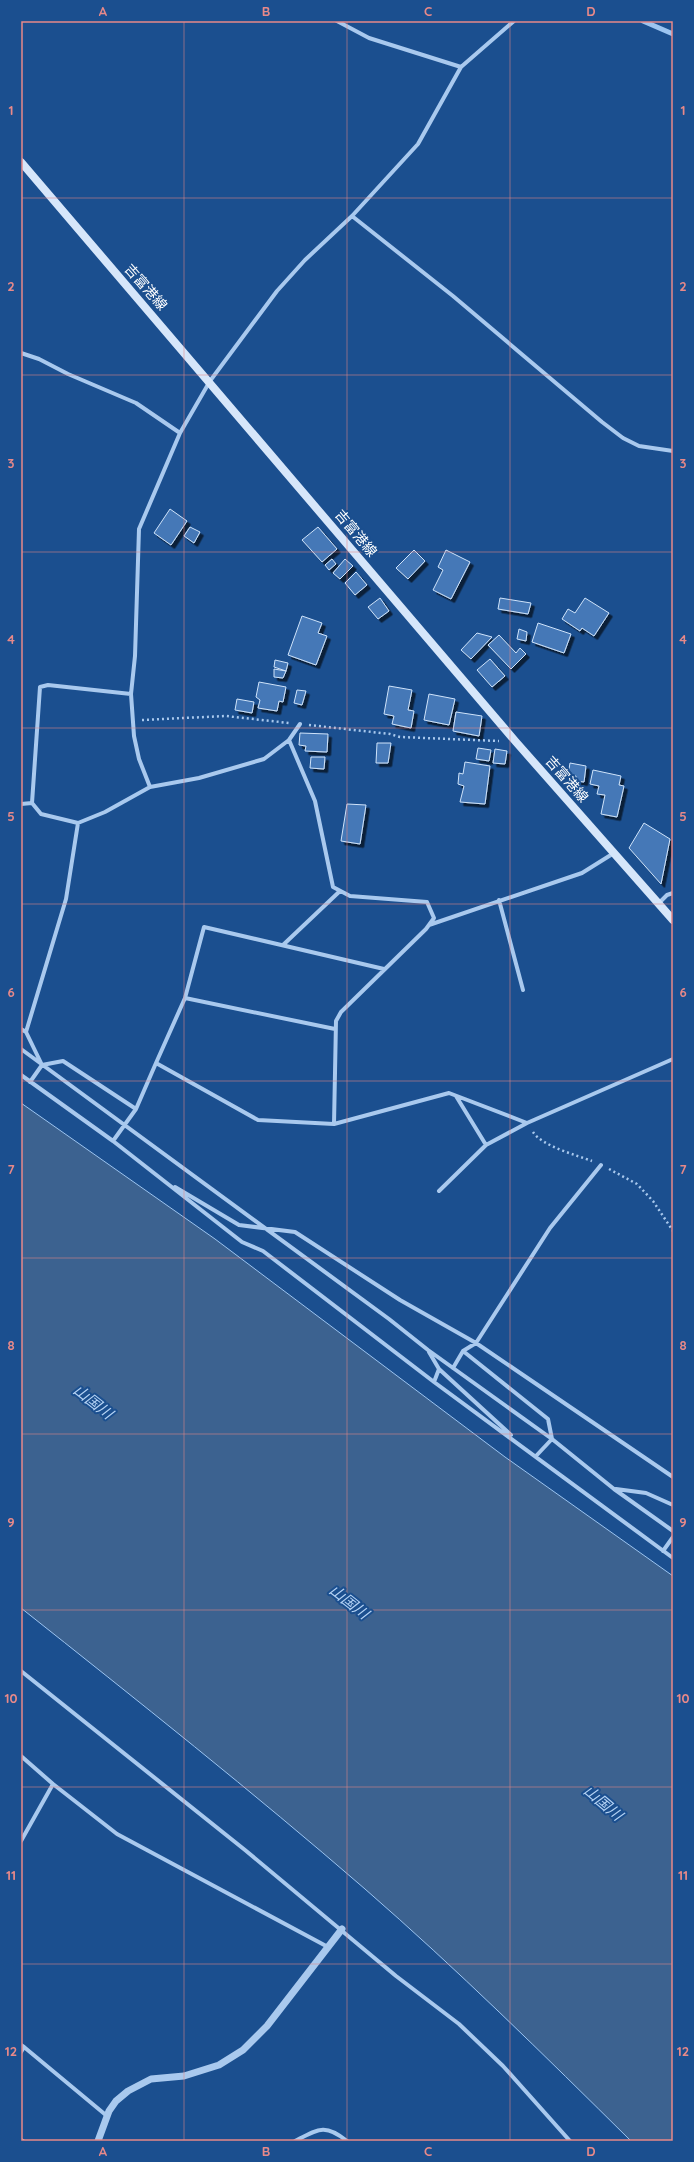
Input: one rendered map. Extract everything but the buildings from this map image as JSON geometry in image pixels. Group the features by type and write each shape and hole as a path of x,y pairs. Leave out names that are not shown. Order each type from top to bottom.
{"main road":[{"name":"吉富港線","path":"21,162 210,381 516,742 673,920"}],"street":[{"path":"337,21 369,38 461,67"},
{"path":"150,787 139,759 131,694 135,656 139,528 180,432 210,381 277,291 305,260 352,216 418,144 461,67 514,21"},
{"path":"352,216 453,296 623,438 638,446 673,451"},
{"path":"21,353 39,359 68,374 136,403 180,432"},
{"path":"131,694 48,685 40,687 32,803 41,814 78,823 105,812 150,787 199,778 264,759 289,740 300,724"},
{"path":"289,740 315,801 333,887 350,896 427,902 434,918 429,925 341,1012 336,1021 334,1124"},
{"path":"21,804 32,803"},
{"path":"26,1032 66,899 78,823"},
{"path":"429,925 582,873 614,852"},
{"path":"283,945 340,891"},
{"path":"659,903 667,895 673,894"},
{"path":"499,900 523,990"},
{"path":"113,1141 136,1109 185,998 204,926 384,969"},
{"path":"185,998 335,1030"},
{"path":"21,1029 26,1032 42,1065"},
{"path":"21,1049 389,1319 428,1350 552,1439 614,1489 673,1531"},
{"path":"439,1191 486,1145 527,1123 673,1059"},
{"path":"30,1082 42,1065 63,1061 136,1109"},
{"path":"156,1062 258,1120 334,1124 449,1093 527,1123"},
{"path":"21,1075 113,1141 242,1242 263,1251 434,1382 526,1448 673,1558"},
{"path":"456,1095 486,1145"},
{"path":"453,1368 463,1351 476,1343 550,1228 601,1165"},
{"path":"160,1178 239,1225 295,1232 400,1300 476,1343 673,1477"},
{"path":"428,1350 438,1369 526,1448"},
{"path":"463,1351 548,1419 552,1439"},
{"path":"434,1382 438,1369"},
{"path":"536,1456 552,1439"},
{"path":"614,1489 646,1493 673,1505"},
{"path":"663,1551 673,1536 666,1526"},
{"path":"21,1671 342,1929 396,1976 478,2041 570,2141"},
{"path":"21,1756 117,1834 328,1947"},
{"path":"21,1841 54,1784"},
{"path":"98,2141 116,2101 124,2094 151,2079 184,2076 219,2065 243,2050 268,2026 342,1929"},
{"path":"21,2052 22,2046 108,2116"},
{"path":"295,2141 319,2129 336,2132 347,2141"}],"path":[{"path":"134,720 226,716 390,734 400,737 516,742"},
{"path":"527,1123 535,1136 554,1146 601,1165 637,1184 653,1201 673,1231"}],"water":[{"name":"山国川","path":"21,1103 215,1239 505,1457 673,1576 673,2141 631,2141 467,1981 365,1889 238,1782 21,1608"}],"waterway":[{"path":"643,21 673,34"}]}
